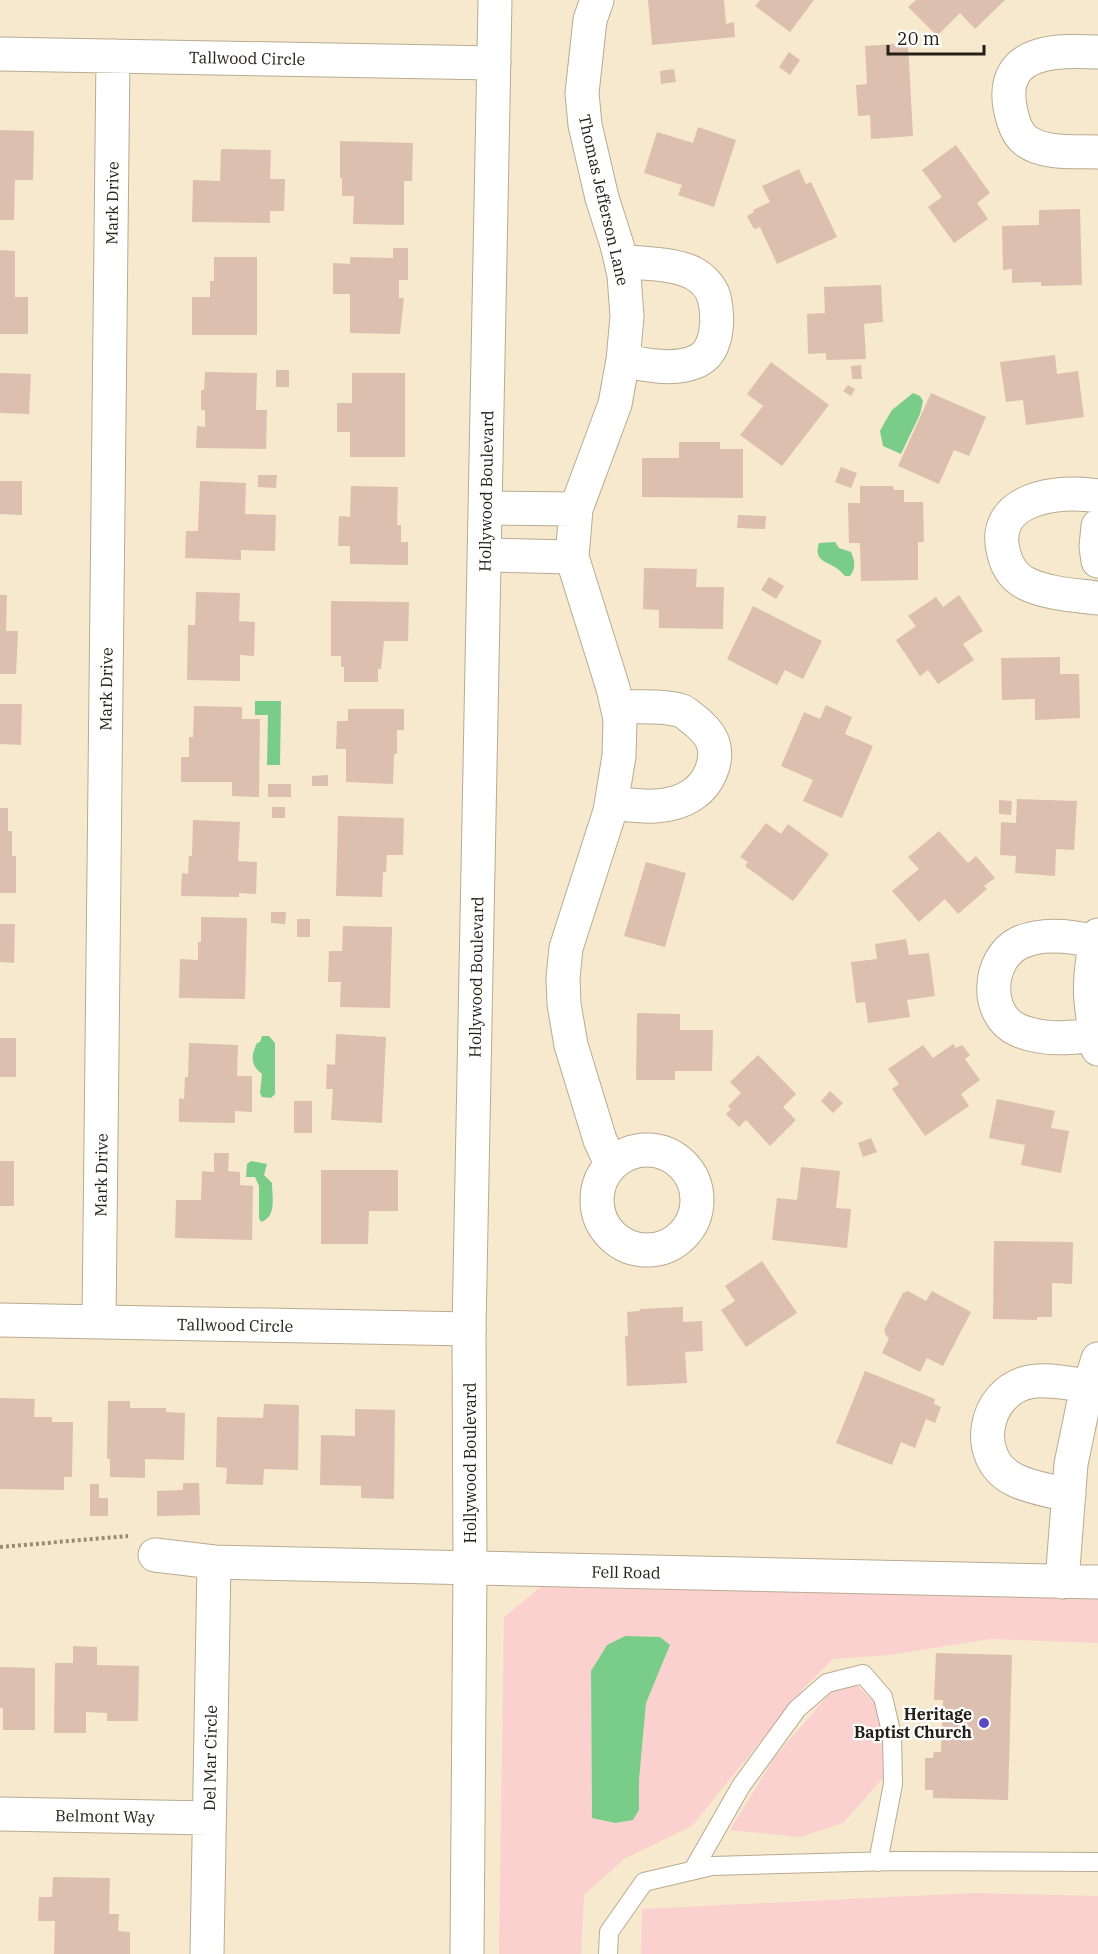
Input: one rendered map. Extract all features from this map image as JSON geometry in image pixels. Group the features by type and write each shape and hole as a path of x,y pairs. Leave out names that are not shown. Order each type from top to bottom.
{"street":[{"name":"Hollywood Boulevard","path":"466,1954 470,1568 469,1329 495,0"},
{"name":"Thomas Jefferson Lane","path":"597,0 590,20 582,93 585,125 602,198 621,261 627,317 623,360 615,404 576,509 573,557 618,707 619,756 612,803 566,948 563,978 564,1004 571,1045 600,1140 611,1164"},
{"path":"1098,52 1048,52 1031,57 1019,66 1012,78 1008,97 1016,127 1025,140 1041,148 1098,152"},
{"name":"Tallwood Circle","path":"0,54 494,63"},
{"name":"Mark Drive","path":"99,1322 113,56"},
{"path":"621,261 669,267 693,273 707,284 714,296 716,314 716,332 710,352 696,362 654,366 623,360"},
{"path":"1098,496 1066,493 1027,502 1010,514 1002,528 1001,543 1012,573 1025,582 1047,591 1098,598"},
{"path":"486,508 576,509"},
{"path":"1098,526 1096,547 1098,561"},
{"path":"485,555 573,557"},
{"path":"612,803 645,807 666,805 692,795 706,782 713,768 713,743 701,725 682,711 618,707"},
{"path":"1058,936 1097,939 1092,955 1090,980 1090,1009 1097,1042 1060,1039 1017,1030 1000,1015 994,983 999,963 1007,951 1020,943 1037,938 1058,936"},
{"name":"Tallwood Circle","path":"0,1320 469,1329"},
{"path":"1062,1582 1071,1464 1083,1406 1094,1372"},
{"path":"1069,1495 1015,1480 999,1468 990,1452 987,1430 991,1415 999,1401 1010,1390 1030,1382 1053,1382 1094,1372"},
{"name":"Fell Road","path":"155,1555 214,1562 1098,1582"},
{"name":"Del Mar Circle","path":"207,1954 214,1562"},
{"name":"Belmont Way","path":"0,1814 209,1818"}],"lane":[{"path":"693,1870 741,1786 797,1709 827,1683 863,1674 883,1696 892,1736 893,1784 878,1862"},
{"path":"608,1954 609,1932 644,1882 712,1866 878,1862 1098,1862"}],"path":[{"path":"0,1547 144,1535 155,1555"}],"shaded area":[{"path":"913,393 920,396 923,401 920,414 901,454 883,446 880,431 892,410"},
{"path":"835,542 839,548 851,552 854,564 850,576 845,576 822,560 818,554 819,543"},
{"path":"255,701 281,701 280,765 267,765 268,715 255,715"},
{"path":"262,1036 269,1036 275,1043 275,1094 271,1098 262,1097 260,1093 262,1074 255,1067 253,1060 255,1048"},
{"path":"251,1161 267,1164 264,1175 272,1183 272,1211 261,1222 259,1186 255,1177 246,1177 247,1164"},
{"path":"543,1585 621,1589 1098,1593 1098,1643 991,1639 889,1655 833,1659 803,1689 692,1826 624,1859 584,1895 581,1954 499,1954 504,1617","holes":["625,1636 660,1637 665,1659 646,1703 639,1780 639,1810 633,1820 615,1823 592,1818 591,1671 607,1645"]},
{"path":"625,1636 660,1637 670,1645 646,1703 639,1780 639,1810 633,1820 615,1823 592,1818 591,1671 607,1645"},
{"path":"855,1684 873,1701 881,1714 884,1743 883,1778 843,1823 800,1837 730,1830 774,1758 836,1686"},
{"path":"974,1893 1098,1896 1098,1954 641,1954 642,1909"}],"building":[{"path":"648,0 724,0 726,24 734,22 735,37 652,45"},
{"path":"760,0 814,0 790,32 755,6"},
{"path":"916,0 1005,0 975,29 960,13 937,36 908,7"},
{"path":"908,43 913,136 871,139 870,115 858,116 856,85 867,84 865,46"},
{"path":"789,52 800,60 790,75 779,67"},
{"path":"674,69 676,82 661,84 660,71"},
{"path":"698,127 736,140 714,207 678,195 682,185 644,173 657,132 693,143"},
{"path":"0,130 34,131 33,180 15,180 14,220 0,220"},
{"path":"340,141 413,143 412,181 404,181 404,225 353,224 354,196 342,196"},
{"path":"956,145 990,193 977,203 988,219 954,243 928,207 942,197 922,170"},
{"path":"221,149 271,150 270,179 285,179 284,211 270,211 270,223 192,222 193,180 220,181"},
{"path":"799,169 806,184 811,182 837,237 777,264 760,227 754,229 747,216 754,212 753,210 770,202 762,186"},
{"path":"1080,209 1082,285 1041,286 1041,282 1012,283 1012,269 1003,270 1002,226 1039,225 1039,210"},
{"path":"393,248 408,248 408,280 399,280 399,298 404,298 400,334 350,333 350,294 333,294 333,263 350,264 350,257 393,258"},
{"path":"0,250 15,251 15,297 28,297 28,334 0,334"},
{"path":"214,257 257,257 257,335 192,335 192,297 210,297 210,281 214,281"},
{"path":"881,285 883,322 864,324 866,359 826,360 826,353 808,354 807,314 825,313 824,287"},
{"path":"1055,355 1057,374 1078,371 1084,417 1026,425 1023,400 1006,402 1000,362"},
{"path":"771,362 829,405 782,466 740,435 763,406 747,394"},
{"path":"861,365 862,379 852,379 851,366"},
{"path":"276,370 289,370 289,387 276,387"},
{"path":"205,372 257,373 256,410 267,410 266,449 196,448 197,426 205,427 205,410 201,410 201,390 204,390"},
{"path":"0,373 31,374 29,414 0,413"},
{"path":"352,373 405,373 405,457 350,457 350,432 337,432 337,403 352,403"},
{"path":"848,385 855,389 851,396 843,391"},
{"path":"931,393 986,417 969,456 954,450 939,484 898,466"},
{"path":"679,442 720,442 720,449 743,449 743,498 642,497 642,458 679,458"},
{"path":"841,467 857,473 851,488 835,482"},
{"path":"258,475 277,475 276,488 258,487"},
{"path":"0,481 22,481 22,515 0,514"},
{"path":"200,481 246,483 245,514 276,515 275,551 241,550 241,560 185,558 186,531 198,531"},
{"path":"351,486 398,487 397,525 401,525 401,542 408,542 408,565 350,564 350,546 338,546 339,516 350,517"},
{"path":"860,486 893,486 894,490 904,490 904,502 923,502 924,542 918,542 918,580 861,581 860,543 849,543 848,503 860,503"},
{"path":"738,515 766,516 765,529 737,528"},
{"path":"644,568 697,569 696,587 724,587 723,629 659,628 659,610 643,609"},
{"path":"769,577 784,586 776,599 761,590"},
{"path":"196,592 240,593 239,621 255,622 254,656 240,655 240,681 187,680 188,625 195,625"},
{"path":"0,595 7,595 6,631 18,631 16,674 0,674"},
{"path":"959,595 983,631 963,644 974,660 938,684 928,670 920,676 896,640 916,626 908,616 936,597 943,607"},
{"path":"331,601 409,602 408,641 384,641 381,669 378,669 378,682 344,682 341,656 331,656"},
{"path":"753,606 822,641 803,679 785,670 777,685 727,659"},
{"path":"1060,657 1060,674 1079,674 1080,718 1035,720 1035,699 1002,700 1001,658"},
{"path":"0,704 22,704 21,745 0,744"},
{"path":"826,705 852,717 845,734 873,746 842,818 803,801 813,780 781,766 804,712 820,719"},
{"path":"194,706 242,707 242,719 260,719 259,797 232,796 232,782 181,782 181,757 189,757 189,737 193,737"},
{"path":"348,709 404,709 404,730 397,730 393,784 346,782 346,749 336,749 337,721 348,721"},
{"path":"328,775 328,786 312,786 312,776"},
{"path":"268,784 291,784 291,797 268,797"},
{"path":"1017,799 1077,801 1074,850 1056,849 1055,876 1015,873 1016,856 1000,855 1001,822 1016,823"},
{"path":"999,800 1012,801 1011,815 999,814"},
{"path":"272,807 285,807 285,818 272,818"},
{"path":"0,808 8,808 8,831 12,831 12,856 16,856 16,893 0,893"},
{"path":"338,816 404,818 403,855 387,855 386,872 383,872 382,897 336,896"},
{"path":"193,820 240,822 238,861 257,862 256,894 239,893 239,897 181,896 182,873 188,874 189,856 192,856"},
{"path":"766,823 781,834 788,824 829,854 793,901 745,866 748,862 740,857"},
{"path":"939,831 968,863 976,856 995,878 984,886 987,889 958,914 945,899 919,922 892,891 919,869 908,857"},
{"path":"646,862 686,873 665,947 624,936"},
{"path":"271,912 286,912 285,924 271,923"},
{"path":"201,917 247,918 245,999 179,998 180,959 198,960"},
{"path":"297,919 310,919 310,937 297,937"},
{"path":"0,924 15,924 14,963 0,962"},
{"path":"343,926 392,927 390,1008 340,1007 341,982 328,982 329,951 342,951"},
{"path":"906,939 909,955 929,953 935,996 907,1000 910,1017 868,1023 865,1002 856,1003 851,962 877,959 875,944"},
{"path":"637,1013 680,1014 680,1030 713,1030 712,1071 675,1071 675,1080 636,1080"},
{"path":"336,1034 386,1037 382,1123 331,1120 333,1089 326,1089 327,1064 335,1065"},
{"path":"0,1038 16,1038 16,1077 0,1077"},
{"path":"189,1043 238,1045 237,1076 252,1076 252,1112 235,1111 235,1123 179,1122 179,1098 184,1099 185,1077 188,1077"},
{"path":"953,1044 956,1048 962,1045 970,1055 965,1059 980,1080 961,1094 969,1106 925,1136 892,1089 899,1084 888,1069 923,1045 933,1058"},
{"path":"758,1055 796,1094 783,1107 796,1120 770,1146 746,1120 739,1127 726,1114 731,1109 728,1106 741,1093 730,1082"},
{"path":"830,1091 843,1103 833,1113 821,1101"},
{"path":"997,1099 1055,1111 1051,1128 1069,1131 1061,1173 1021,1165 1025,1145 989,1138"},
{"path":"294,1101 312,1101 312,1133 294,1133"},
{"path":"871,1138 877,1152 863,1157 858,1143"},
{"path":"214,1153 229,1153 228,1171 240,1172 240,1185 253,1186 252,1240 175,1238 176,1200 201,1200 202,1171 214,1172"},
{"path":"0,1161 14,1161 14,1206 0,1206"},
{"path":"801,1167 840,1171 836,1208 851,1209 847,1248 772,1240 777,1198 797,1200"},
{"path":"321,1170 398,1170 398,1211 369,1211 368,1244 321,1244"},
{"path":"994,1241 1073,1242 1072,1284 1052,1283 1052,1317 1037,1317 1037,1320 993,1319"},
{"path":"762,1261 797,1313 746,1347 721,1310 735,1301 725,1286"},
{"path":"908,1291 926,1301 932,1291 971,1312 943,1366 927,1358 920,1372 882,1353 889,1338 884,1330 903,1293"},
{"path":"683,1307 683,1322 702,1321 703,1351 685,1352 687,1383 627,1386 625,1336 628,1336 627,1312 640,1311 640,1309"},
{"path":"865,1371 935,1399 934,1404 941,1407 935,1423 926,1419 915,1448 901,1442 892,1465 836,1443"},
{"path":"0,1398 35,1399 34,1417 52,1417 52,1422 73,1422 72,1477 64,1477 64,1490 0,1489"},
{"path":"108,1401 130,1401 130,1408 166,1408 166,1412 185,1413 184,1460 145,1459 145,1478 110,1477 110,1459 107,1459"},
{"path":"264,1404 299,1405 298,1470 264,1469 263,1485 226,1484 227,1468 216,1467 217,1417 263,1418"},
{"path":"355,1409 395,1410 394,1499 361,1498 361,1486 320,1485 321,1435 355,1436"},
{"path":"183,1483 199,1483 200,1515 157,1516 157,1491 183,1490"},
{"path":"90,1484 99,1484 99,1498 108,1498 108,1516 90,1516"},
{"path":"73,1646 97,1647 97,1665 139,1666 138,1721 107,1721 107,1713 86,1712 86,1733 54,1733 55,1663 73,1663"},
{"path":"936,1653 1012,1655 1008,1800 933,1798 933,1790 925,1790 925,1758 933,1758 934,1752 941,1752 943,1700 934,1700"},
{"path":"0,1667 35,1668 35,1730 3,1730 3,1708 0,1708"},
{"path":"53,1877 110,1878 109,1914 119,1914 118,1931 130,1932 130,1954 54,1954 55,1921 38,1921 39,1897 52,1897"}],"place":[{"name":"Heritage Baptist Church","path":"984,1723"}]}
